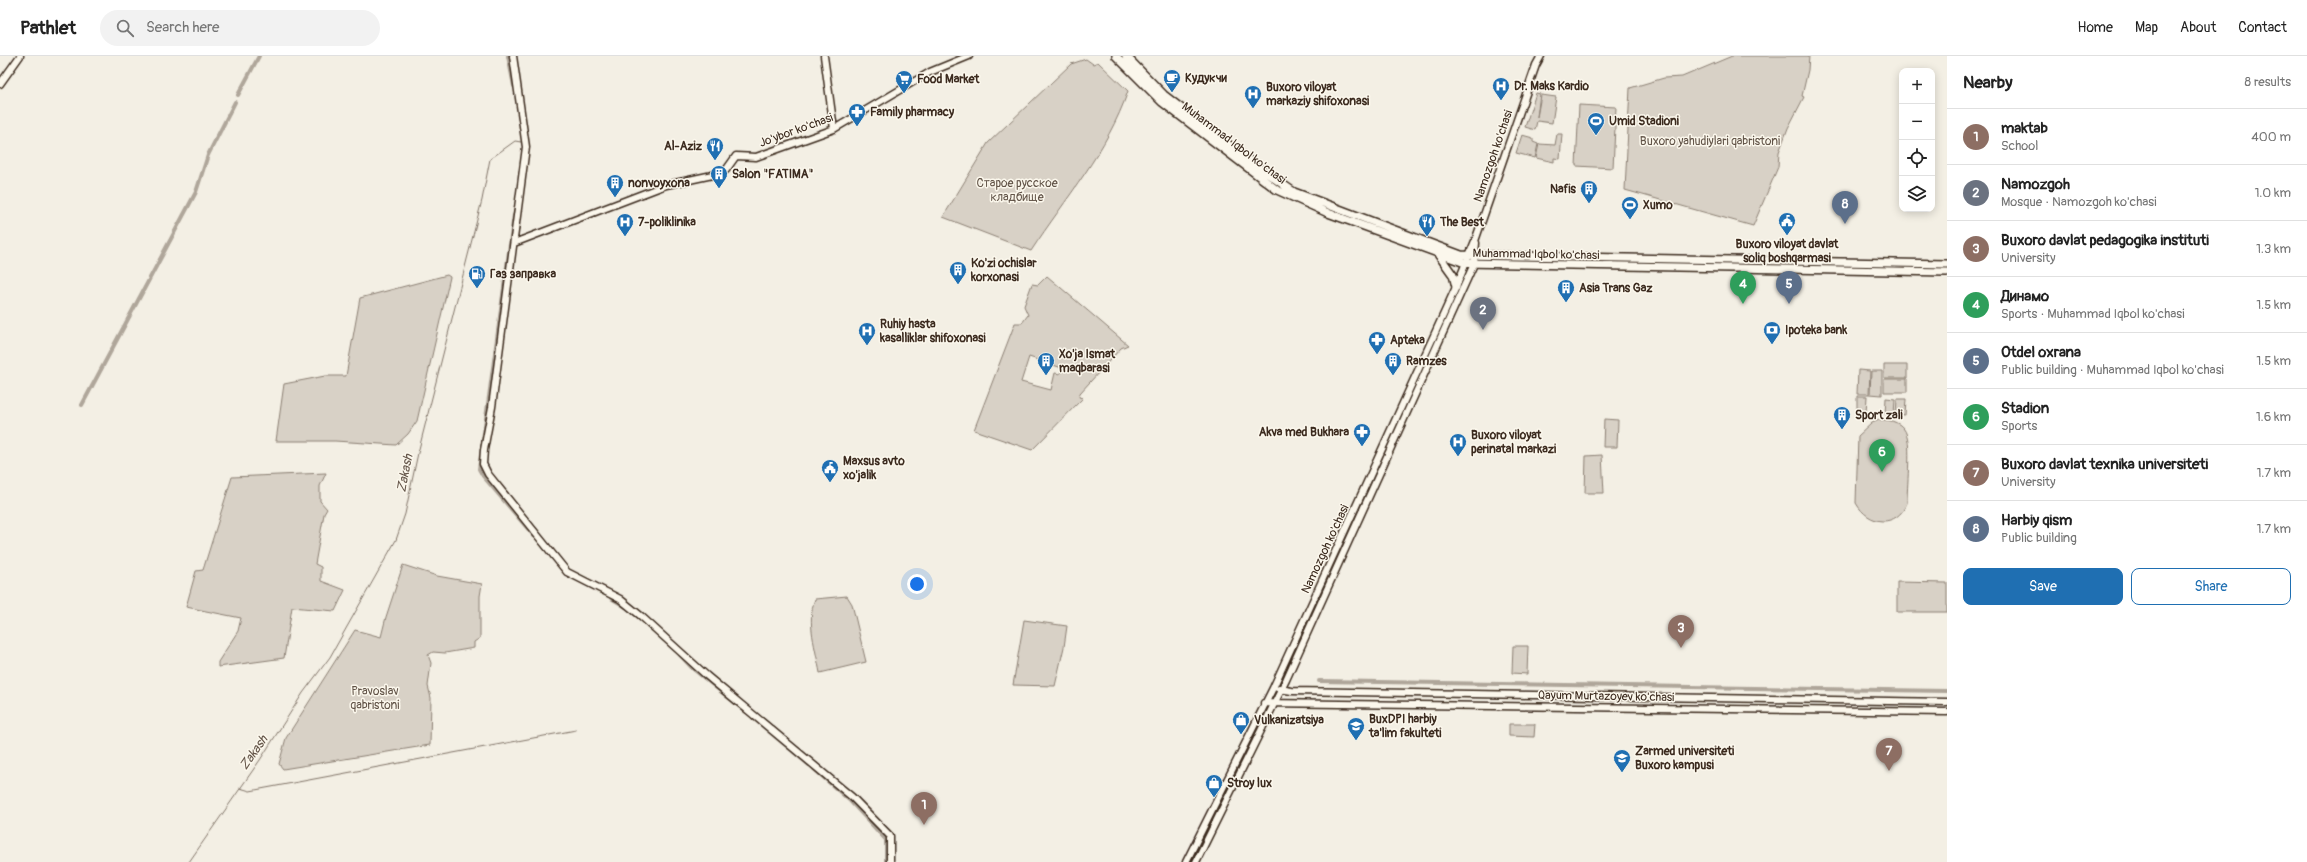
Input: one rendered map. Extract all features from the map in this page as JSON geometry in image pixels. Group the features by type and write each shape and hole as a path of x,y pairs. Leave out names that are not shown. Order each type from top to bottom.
{"main road":[{"name":"Muhammad Iqbol ko'chasi","path":"1116,56 1162,102 1278,190 1328,213 1465,263 1947,272"},
{"name":"Muhammad Iqbol ko'chasi","path":"1126,56 1164,95 1259,168 1294,192 1453,253 1476,256 1947,264"},
{"path":"1438,254 1453,275 1456,287"}],"street":[{"path":"0,84 20,56"},
{"path":"513,56 526,147 483,464 488,474 567,572 620,599 707,676 852,797 890,836 890,862"},
{"path":"824,56 834,130"},
{"name":"Jo'ybor ko'chasi","path":"514,243 666,185 717,174 726,170 736,156 756,157 834,130 930,72 969,56"},
{"name":"Namozgoh ko'chasi","path":"1186,862 1272,688 1456,287 1468,255 1475,242 1536,65 1541,56"},
{"name":"Namozgoh ko'chasi","path":"1196,862 1281,689 1381,473 1474,264 1476,256 1475,242"},
{"path":"1375,466 1381,473"},
{"name":"Qayum Murtazoyev ko'chasi","path":"1272,688 1499,696 1947,702"},
{"path":"1499,696 1499,705"},
{"path":"1794,701 1794,709"},
{"path":"1808,701 1808,710"},
{"name":"Qayum Murtazoyev ko'chasi","path":"1264,703 1947,712"}],"green space":[{"name":"Buxoro yahudiylari qabristoni","path":"1732,56 1809,56 1808,70 1802,96 1804,97 1788,128 1779,152 1778,167 1753,226 1625,190 1630,88 1664,78 1682,77"},
{"name":"Старое русское кладбище","path":"1086,59 1093,64 1098,62 1128,91 1109,134 1085,174 1031,251 943,217 988,143 1071,64"},
{"path":"1536,93 1540,94 1537,117 1541,95 1556,97 1552,123 1537,121 1535,130 1525,127"},
{"name":"Umid Stadioni","path":"1579,105 1616,107 1613,168 1576,166"},
{"path":"1557,134 1562,134 1560,159 1554,158 1554,162 1536,158 1539,144 1555,145"},
{"path":"1522,135 1533,138 1533,142 1538,144 1535,158 1516,153"},
{"path":"447,275 450,277 417,421 408,434 396,445 335,441 276,441 284,384 325,376 346,376 360,298"},
{"path":"1047,276 1128,345 1121,348 1080,393 1079,397 1083,398 1032,450 974,430 1015,323 1022,323 1028,315 1024,306 1032,284 1038,285","holes":["1029,357 1062,368 1060,374 1055,373 1051,390 1021,382"]},
{"path":"1884,365 1907,365 1907,378 1884,378"},
{"path":"1858,370 1870,371 1869,394 1857,394"},
{"path":"1871,371 1882,371 1882,395 1870,394"},
{"path":"1884,379 1907,379 1907,392 1884,392"},
{"path":"1857,396 1867,396 1866,413 1857,413"},
{"path":"1886,398 1895,399 1894,415 1885,414"},
{"path":"1897,399 1906,399 1905,415 1896,414"},
{"path":"1604,419 1618,420 1617,447 1603,447"},
{"path":"1879,420 1892,421 1903,428 1907,436 1909,450 1907,503 1897,517 1883,521 1875,520 1868,516 1856,503 1858,436 1872,423"},
{"path":"1602,455 1604,493 1585,493 1586,456"},
{"path":"326,473 320,486 320,501 327,509 324,514 315,564 321,567 321,581 345,590 335,611 292,607 284,658 218,667 218,662 238,631 241,618 186,607 196,571 203,570 232,477"},
{"name":"Pravoslav qabristoni","path":"403,565 437,576 482,584 480,596 480,638 474,642 474,648 445,653 433,652 428,655 431,663 428,686 431,698 430,745 283,769 279,764 286,738 355,630 381,637"},
{"path":"1897,582 1947,583 1947,612 1897,612"},
{"path":"847,596 852,604 866,662 820,673 814,645 811,617 815,599"},
{"path":"1024,620 1067,626 1055,686 1013,685"},
{"path":"1513,646 1528,646 1527,674 1512,673"},
{"path":"1509,724 1535,724 1534,737 1509,736"}],"waterway":[{"path":"238,95 259,56"},
{"path":"508,56 514,86"},
{"path":"82,405 196,192 208,155 235,102"},
{"name":"Zakash","path":"189,862 260,760 303,693 330,657 396,540 405,514 418,453 482,200 490,159 515,141 521,142"},
{"path":"514,215 479,469 483,476 534,536"},
{"path":"611,598 626,607"},
{"path":"680,655 692,668 746,712"},
{"path":"1319,681 1947,691"},
{"path":"753,718 809,765"},
{"name":"Zakash","path":"240,788 250,791 576,730"},
{"path":"814,769 849,800 886,840 886,862"}],"place":[{"name":"Кудукчи","path":"1172,93"},
{"name":"Food Market","path":"904,94"},
{"name":"Dr. Maks Kardio","path":"1501,101"},
{"name":"Buxoro viloyat markaziy shifoxonasi","path":"1253,109"},
{"name":"Family pharmacy","path":"857,127"},
{"name":"Umid Stadioni","path":"1596,136"},
{"name":"Al-Aziz","path":"715,161"},
{"name":"Salon \"FATIMA\"","path":"719,189"},
{"name":"nonvoyxona","path":"615,198"},
{"name":"Nafis","path":"1589,204"},
{"name":"Xumo","path":"1630,220"},
{"name":"Harbiy qism","path":"1845,224"},
{"name":"Buxoro viloyat davlat soliq boshqarmasi","path":"1787,236"},
{"name":"7-poliklinika","path":"625,237"},
{"name":"The Best","path":"1427,237"},
{"name":"Ko'zi ochislar korxonasi","path":"958,285"},
{"name":"Газ заправка","path":"477,289"},
{"name":"Asia Trans Gaz","path":"1566,303"},
{"name":"Динамо","path":"1743,304"},
{"name":"Otdel oxrana","path":"1789,304"},
{"name":"Namozgoh","path":"1483,330"},
{"name":"Ipoteka bank","path":"1772,345"},
{"name":"Ruhiy hasta kasalliklar shifoxonasi","path":"867,346"},
{"name":"Apteka","path":"1377,355"},
{"name":"Xo'ja Ismat maqbarasi","path":"1046,376"},
{"name":"Ramzes","path":"1393,376"},
{"name":"Sport zali","path":"1842,430"},
{"name":"Akva med Bukhara","path":"1362,447"},
{"name":"Buxoro viloyat perinatal markazi","path":"1458,457"},
{"name":"Stadion","path":"1882,472"},
{"name":"Maxsus avto xo'jalik","path":"830,483"},
{"name":"Buxoro davlat pedagogika instituti","path":"1681,648"},
{"name":"Vulkanizatsiya","path":"1241,735"},
{"name":"BuxDPI harbiy ta'lim fakulteti","path":"1356,741"},
{"name":"Buxoro davlat texnika universiteti","path":"1889,771"},
{"name":"Zarmed universiteti Buxoro kampusi","path":"1622,773"},
{"name":"Stroy lux","path":"1214,798"},
{"name":"maktab","path":"924,825"}]}
